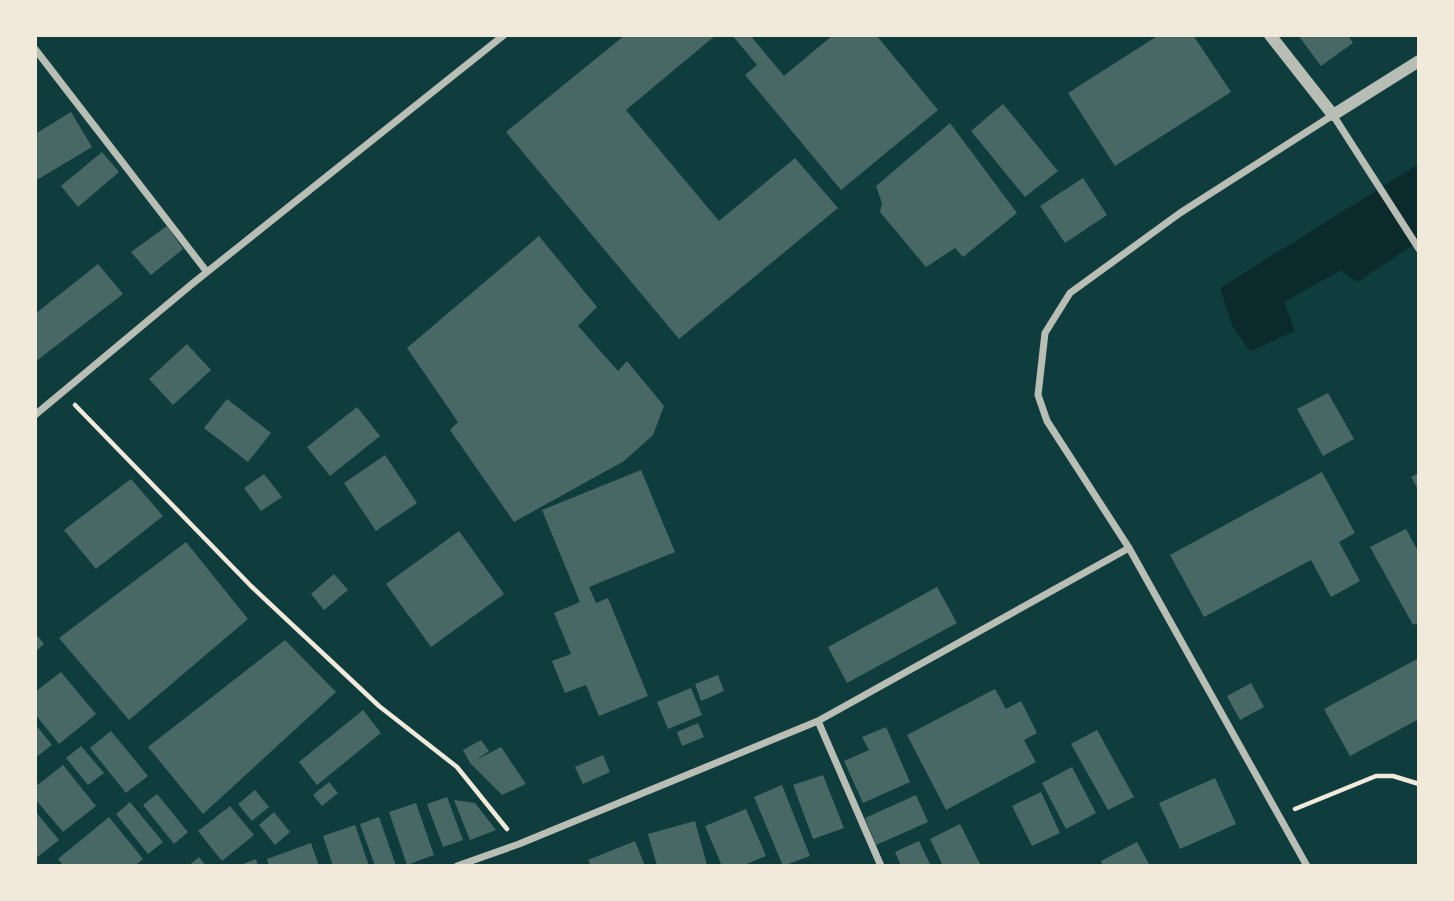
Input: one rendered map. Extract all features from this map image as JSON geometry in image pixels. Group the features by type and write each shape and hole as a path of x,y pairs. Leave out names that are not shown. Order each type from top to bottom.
{"street":[{"path":"35,415 207,272 504,35"},
{"path":"1270,35 1332,115 1419,249"},
{"path":"35,49 207,272"},
{"path":"1307,866 1129,548 1047,421 1038,395 1045,333 1070,293 1180,213 1419,61"},
{"path":"457,866 519,844 818,721 1129,548"},
{"path":"818,721 881,866"}],"path":[{"path":"63,393 251,586 379,706 457,767 519,844"},
{"path":"1279,816 1376,776 1394,776 1419,784"}],"water":[{"path":"1419,164 1419,241 1357,282 1341,270 1284,302 1295,331 1250,351 1232,325 1220,288"}],"building":[{"path":"625,35 716,35 626,110 719,221 795,158 838,208 679,339 506,132"},
{"path":"732,35 750,35 784,76 833,35 876,35 938,110 841,190 745,75 757,65"},
{"path":"1159,35 1193,35 1231,92 1115,166 1068,93"},
{"path":"1298,35 1348,35 1353,43 1321,66"},
{"path":"1003,104 1058,171 1025,197 971,131"},
{"path":"71,112 92,147 35,181 35,134"},
{"path":"950,123 1017,213 963,257 955,248 926,267 880,212 882,203 876,186"},
{"path":"102,152 119,172 78,207 61,186"},
{"path":"1083,178 1107,215 1065,243 1040,206"},
{"path":"167,226 183,249 151,275 131,252"},
{"path":"539,236 597,307 578,326 618,371 627,361 664,406 653,435 624,461 514,522 450,430 458,422 407,348"},
{"path":"98,264 123,294 35,362 35,314"},
{"path":"187,344 211,370 173,405 149,379"},
{"path":"1328,393 1354,439 1323,456 1297,409"},
{"path":"227,399 271,433 248,462 204,428"},
{"path":"357,407 380,436 330,476 307,447"},
{"path":"385,455 417,503 376,531 344,483"},
{"path":"641,470 675,552 589,587 596,603 608,598 648,696 599,716 586,685 565,693 552,661 571,654 554,613 580,602 542,510"},
{"path":"1322,472 1355,533 1339,542 1360,581 1331,597 1311,560 1204,617 1170,555"},
{"path":"1419,473 1419,491 1411,477"},
{"path":"264,474 282,497 261,511 244,488"},
{"path":"131,479 163,516 96,569 64,530"},
{"path":"1406,529 1419,553 1419,622 1413,625 1370,547"},
{"path":"459,531 504,594 431,647 386,584"},
{"path":"186,542 248,619 129,720 59,638"},
{"path":"334,574 348,590 324,610 311,594"},
{"path":"937,587 957,623 847,683 828,647"},
{"path":"35,633 44,644 35,652"},
{"path":"285,640 336,692 203,814 148,747"},
{"path":"1419,658 1419,719 1350,756 1324,709"},
{"path":"61,672 96,714 59,744 35,714 35,692"},
{"path":"718,675 724,691 701,701 695,684"},
{"path":"1251,683 1264,707 1240,720 1227,696"},
{"path":"691,688 702,715 668,729 657,702"},
{"path":"995,689 1006,709 1021,701 1037,733 1024,740 1036,762 946,810 907,735"},
{"path":"363,710 381,733 317,785 299,762"},
{"path":"698,723 704,737 682,746 677,732"},
{"path":"35,724 52,745 35,758"},
{"path":"886,727 910,782 863,803 844,761 869,750 862,737"},
{"path":"1097,730 1134,797 1108,810 1071,744"},
{"path":"111,731 148,776 126,793 90,748"},
{"path":"481,740 489,751 476,760 501,747 526,784 502,795 470,763 463,750"},
{"path":"81,746 104,773 88,785 66,758"},
{"path":"603,755 610,772 583,784 575,767"},
{"path":"63,765 96,806 63,832 35,799 35,787"},
{"path":"1072,767 1096,813 1066,829 1042,783"},
{"path":"823,775 844,828 813,839 793,785"},
{"path":"1215,778 1236,824 1180,849 1159,803"},
{"path":"329,782 338,793 322,806 313,795"},
{"path":"782,785 810,856 783,866 754,797"},
{"path":"255,790 269,807 252,821 238,804"},
{"path":"1041,792 1060,833 1032,846 1012,806"},
{"path":"157,794 188,832 174,844 143,805"},
{"path":"916,795 928,822 876,845 865,818"},
{"path":"447,797 463,840 443,847 427,804"},
{"path":"454,800 475,803 496,830 470,840"},
{"path":"130,802 163,842 148,854 116,814"},
{"path":"416,803 434,855 407,865 389,812"},
{"path":"230,806 254,835 222,861 198,831"},
{"path":"746,809 766,856 742,866 722,866 705,826"},
{"path":"35,811 59,840 35,859"},
{"path":"274,812 290,832 275,845 259,825"},
{"path":"109,817 143,859 134,866 64,866 58,859"},
{"path":"379,817 396,866 375,866 360,824"},
{"path":"695,821 707,865 657,866 648,834"},
{"path":"960,824 981,866 943,866 930,839"},
{"path":"355,825 369,866 333,866 323,836"},
{"path":"635,841 645,866 591,866 588,860"},
{"path":"919,841 931,866 901,866 895,852"},
{"path":"1137,842 1150,866 1103,866 1101,861"},
{"path":"311,843 319,866 269,866 267,859"},
{"path":"199,857 206,866 188,866"},
{"path":"256,859 258,866 238,866"}]}
